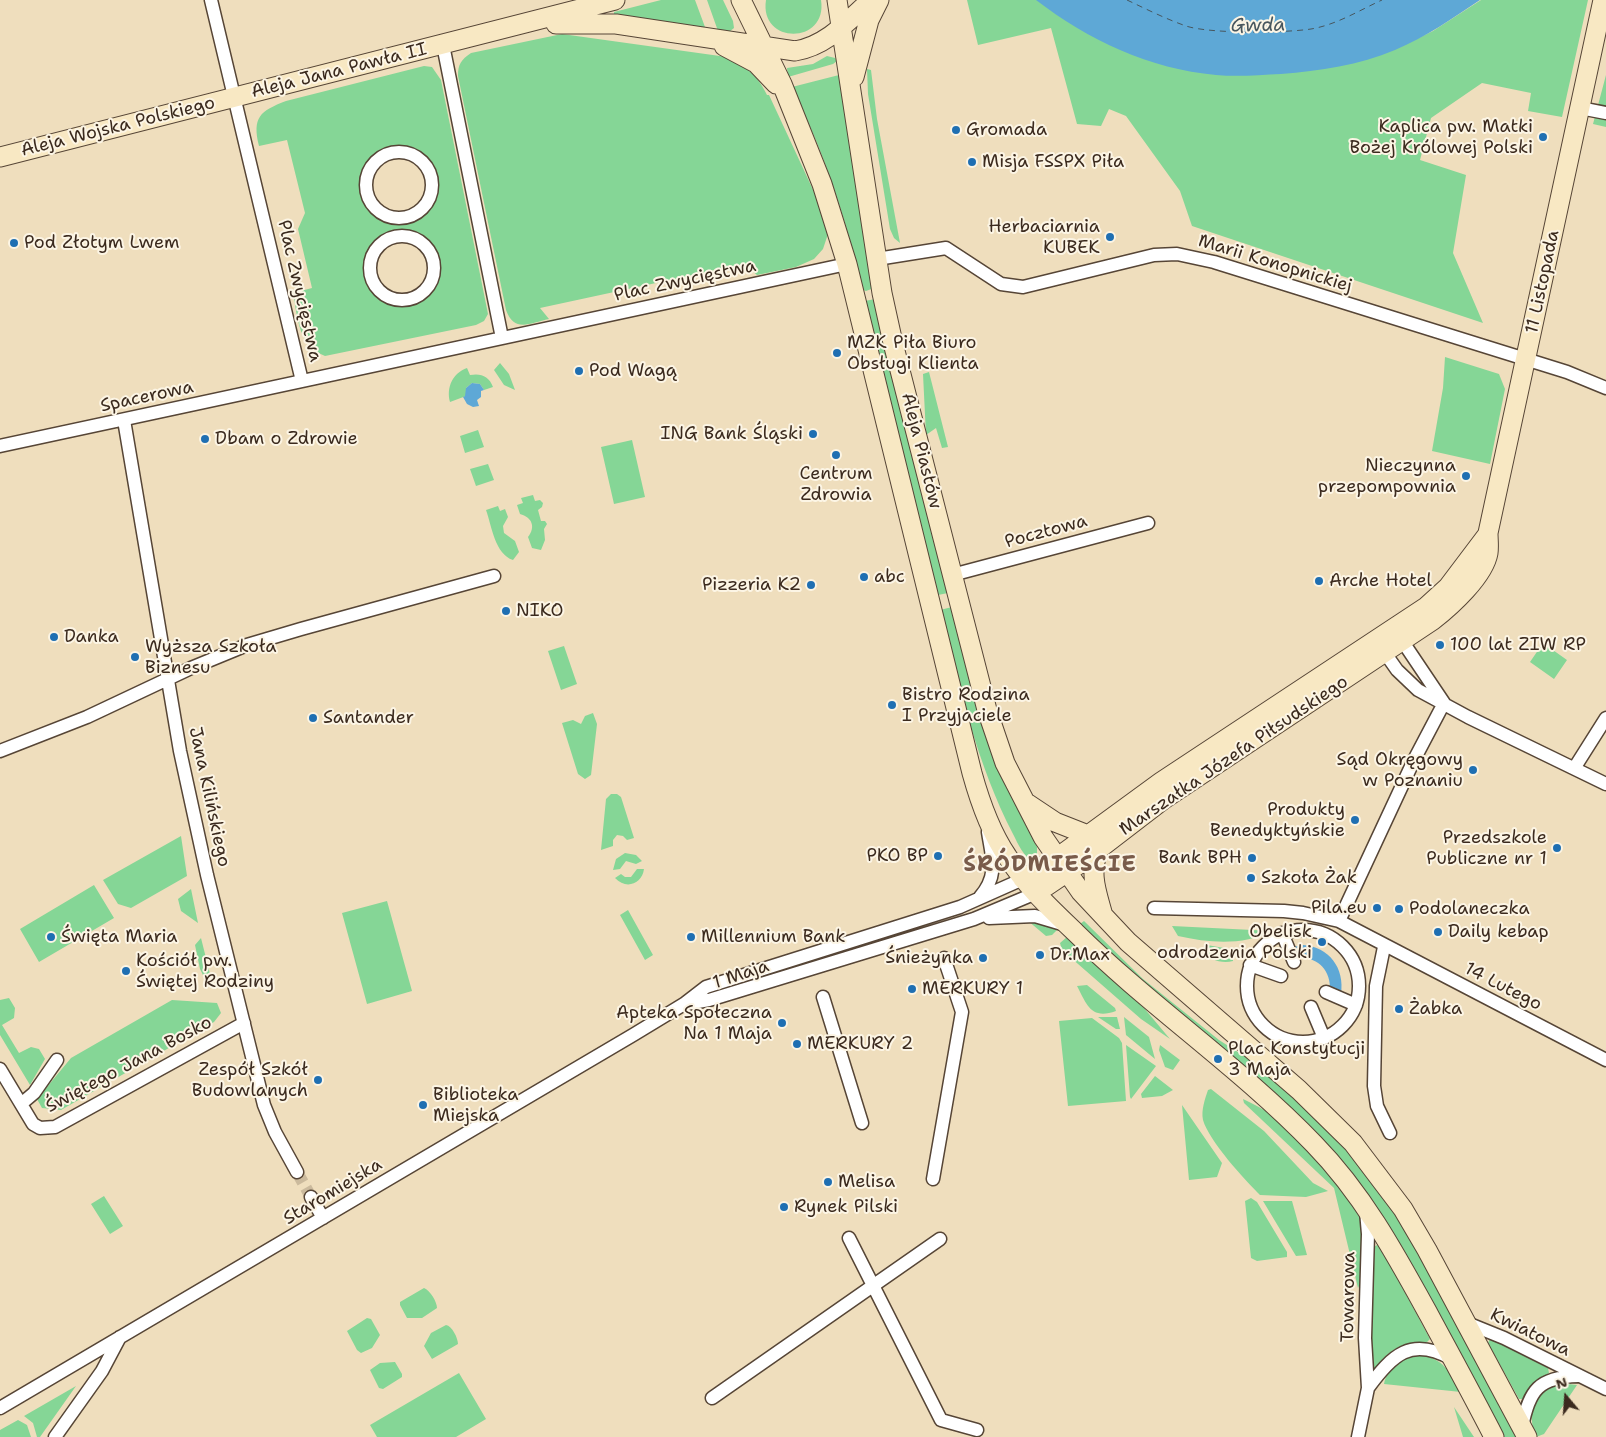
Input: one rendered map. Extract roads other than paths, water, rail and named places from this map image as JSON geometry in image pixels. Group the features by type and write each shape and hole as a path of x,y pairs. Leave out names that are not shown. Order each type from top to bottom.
{"main road":[{"path":"442,45 525,25 615,0"},
{"name":"Aleja Piastów","path":"740,0 764,47 822,184 847,264 972,773 986,816 1003,850 1036,893 1070,928 1141,992 1281,1112 1327,1158 1365,1207 1400,1262 1494,1437"},
{"name":"Aleja Piastów","path":"837,0 877,259 893,343 952,574 995,734 1005,764 1024,801 1062,865 1082,892 1152,966 1299,1090 1353,1143 1403,1209 1524,1432"},
{"path":"525,25 616,24 783,50 803,50 820,42 841,27 871,0"},
{"path":"853,98 860,49 869,20 879,0"},
{"name":"11 Listopada","path":"1403,642 1449,607 1476,576 1488,554 1488,533 1603,0"},
{"path":"700,36 735,50 756,63 778,86 793,113"},
{"name":"Aleja Jana Pawła II","path":"235,97 442,45"},
{"name":"Aleja Wojska Polskiego","path":"0,158 235,97"},
{"name":"11 Listopada","path":"1384,634 1439,596 1488,533"},
{"name":"Marszałka Józefa Piłsudskiego","path":"1094,842 1161,782 1384,634"},
{"name":"Marszałka Józefa Piłsudskiego","path":"1062,865 1094,842 1164,799 1403,642"},
{"path":"1024,801 1054,822 1094,842 1093,878 1102,913"},
{"name":"1 Maja","path":"1024,879 1062,865"},
{"name":"1 Maja","path":"1036,893 1062,865"}],"street":[{"name":"Plac Zwycięstwa","path":"211,0 302,381 847,264"},
{"path":"442,45 502,338"},
{"path":"1580,108 1606,113"},
{"path":"392,153 414,156 424,163 431,176 432,189 428,202 420,211 408,217 396,218 381,212 372,204 367,192 367,179 372,167 383,157 392,153"},
{"path":"402,237 412,238 423,245 431,256 433,269 432,279 422,292 414,298 400,300 387,296 378,290 373,281 370,267 377,248 388,240 402,237"},
{"name":"Marii Konopnickiej","path":"877,259 946,248 1001,284 1023,287 1154,255 1177,254 1214,262 1526,360 1606,388"},
{"name":"Spacerowa","path":"0,446 302,381"},
{"name":"Jana Kilińskiego","path":"124,420 168,679 200,842 264,1105 275,1132 297,1172"},
{"name":"Pocztowa","path":"952,574 1148,523"},
{"path":"0,751 87,717 191,668 273,636 494,576"},
{"path":"1444,703 1403,642 1384,634 1385,653 1397,670 1418,690 1468,717 1575,767 1606,784"},
{"path":"1339,921 1414,760 1444,703"},
{"path":"1575,767 1606,718"},
{"name":"Aleja Piastów","path":"977,901 990,886 993,876 986,816"},
{"name":"1 Maja","path":"684,1004 706,987 722,980 977,901 1024,879"},
{"name":"1 Maja","path":"684,1004 709,1000 974,919 1036,893"},
{"path":"1154,908 1303,913 1339,921 1384,947 1376,986 1374,1086 1377,1106 1390,1132"},
{"name":"1 Maja","path":"974,919 1035,916 1050,919 1070,928"},
{"path":"1298,930 1315,931 1331,937 1344,947 1353,960 1358,974 1359,990 1356,1005 1345,1023 1324,1038 1309,1042 1289,1041 1274,1035 1262,1025 1252,1012 1247,997 1246,981 1250,965 1264,944 1282,934 1298,930"},
{"path":"1282,934 1294,962"},
{"name":"14 Lutego","path":"1384,947 1606,1060"},
{"path":"932,1179 962,1012 944,958"},
{"path":"1250,965 1281,976"},
{"path":"1326,992 1356,1005"},
{"path":"823,998 862,1123"},
{"name":"Staromiejska","path":"0,1408 684,1004"},
{"path":"1311,1006 1324,1038"},
{"name":"Świętego Jana Bosko","path":"0,1069 33,1124 40,1128 54,1127 82,1114 244,1023"},
{"path":"21,1104 34,1093 57,1060"},
{"path":"311,1197 323,1218"},
{"name":"Towarowa","path":"1358,1437 1368,1388 1365,1338 1368,1234 1365,1207"},
{"path":"849,1238 941,1420 977,1430"},
{"path":"712,1398 940,1239"},
{"name":"Kwiatowa","path":"1466,1323 1504,1338 1606,1389"},
{"path":"55,1437 102,1371 120,1337"},
{"name":"Towarowa","path":"1368,1388 1393,1358 1408,1350 1429,1349 1453,1359"},
{"name":"Kwiatowa","path":"1524,1432 1528,1401 1538,1387 1546,1381 1578,1376"}],"water":[{"name":"Gwda","path":"1036,0 1480,0 1418,39 1367,60 1310,71 1232,76 1191,72 1144,59 1098,40"},
{"path":"472,383 480,384 484,390 481,391 481,397 477,400 479,406 473,407 467,404 463,397 465,396 466,388"},
{"path":"1303,945 1320,950 1333,960 1340,976 1341,994 1330,990 1328,976 1321,966 1311,959 1297,958 1293,947"}],"tunnel":[{"path":"297,1172 311,1197"}],"place":[{"name":"Gromada","path":"956,130"},
{"name":"Kaplica pw. Matki Bożej Królowej Polski","path":"1543,137"},
{"name":"Misja FSSPX Piła","path":"972,162"},
{"name":"Herbaciarnia KUBEK","path":"1110,237"},
{"name":"Pod Złotym Lwem","path":"14,243"},
{"name":"MZK Piła Biuro Obsługi Klienta","path":"837,353"},
{"name":"Pod Wagą","path":"579,371"},
{"name":"ING Bank Śląski","path":"813,434"},
{"name":"Dbam o Zdrowie","path":"205,439"},
{"name":"Centrum Zdrowia","path":"836,455"},
{"name":"Nieczynna przepompownia","path":"1466,476"},
{"name":"abc","path":"864,577"},
{"name":"Arche Hotel","path":"1319,581"},
{"name":"Pizzeria K2","path":"811,585"},
{"name":"NIKO","path":"506,611"},
{"name":"Danka","path":"54,637"},
{"name":"100 lat ZIW RP","path":"1440,645"},
{"name":"Wyższa Szkoła Biznesu","path":"135,657"},
{"name":"Bistro Rodzina I Przyjaciele","path":"892,705"},
{"name":"Santander","path":"313,718"},
{"name":"Sąd Okręgowy w Poznaniu","path":"1473,770"},
{"name":"Produkty Benedyktyńskie","path":"1355,820"},
{"name":"Przedszkole Publiczne nr 1","path":"1557,848"},
{"name":"PKO BP","path":"938,856"},
{"name":"Bank BPH","path":"1252,858"},
{"name":"Szkoła Żak","path":"1251,878"},
{"name":"Pila.eu","path":"1377,908"},
{"name":"Podolaneczka","path":"1399,909"},
{"name":"Daily kebap","path":"1438,932"},
{"name":"Święta Maria","path":"51,937"},
{"name":"Millennium Bank","path":"691,937"},
{"name":"Obelisk odrodzenia Polski","path":"1322,942"},
{"name":"Dr.Max","path":"1040,955"},
{"name":"Śnieżynka","path":"983,958"},
{"name":"Kościół pw. Świętej Rodziny","path":"126,971"},
{"name":"MERKURY 1","path":"912,989"},
{"name":"Żabka","path":"1399,1009"},
{"name":"Apteka Społeczna Na 1 Maja","path":"782,1023"},
{"name":"MERKURY 2","path":"797,1044"},
{"name":"Plac Konstytucji 3 Maja","path":"1218,1059"},
{"name":"Zespół Szkół Budowlanych","path":"318,1080"},
{"name":"Biblioteka Miejska","path":"423,1105"},
{"name":"Melisa","path":"828,1182"},
{"name":"Rynek Pilski","path":"784,1207"}],"district":[{"name":"ŚRÓDMIEŚCIE","path":"1050,865"}]}
